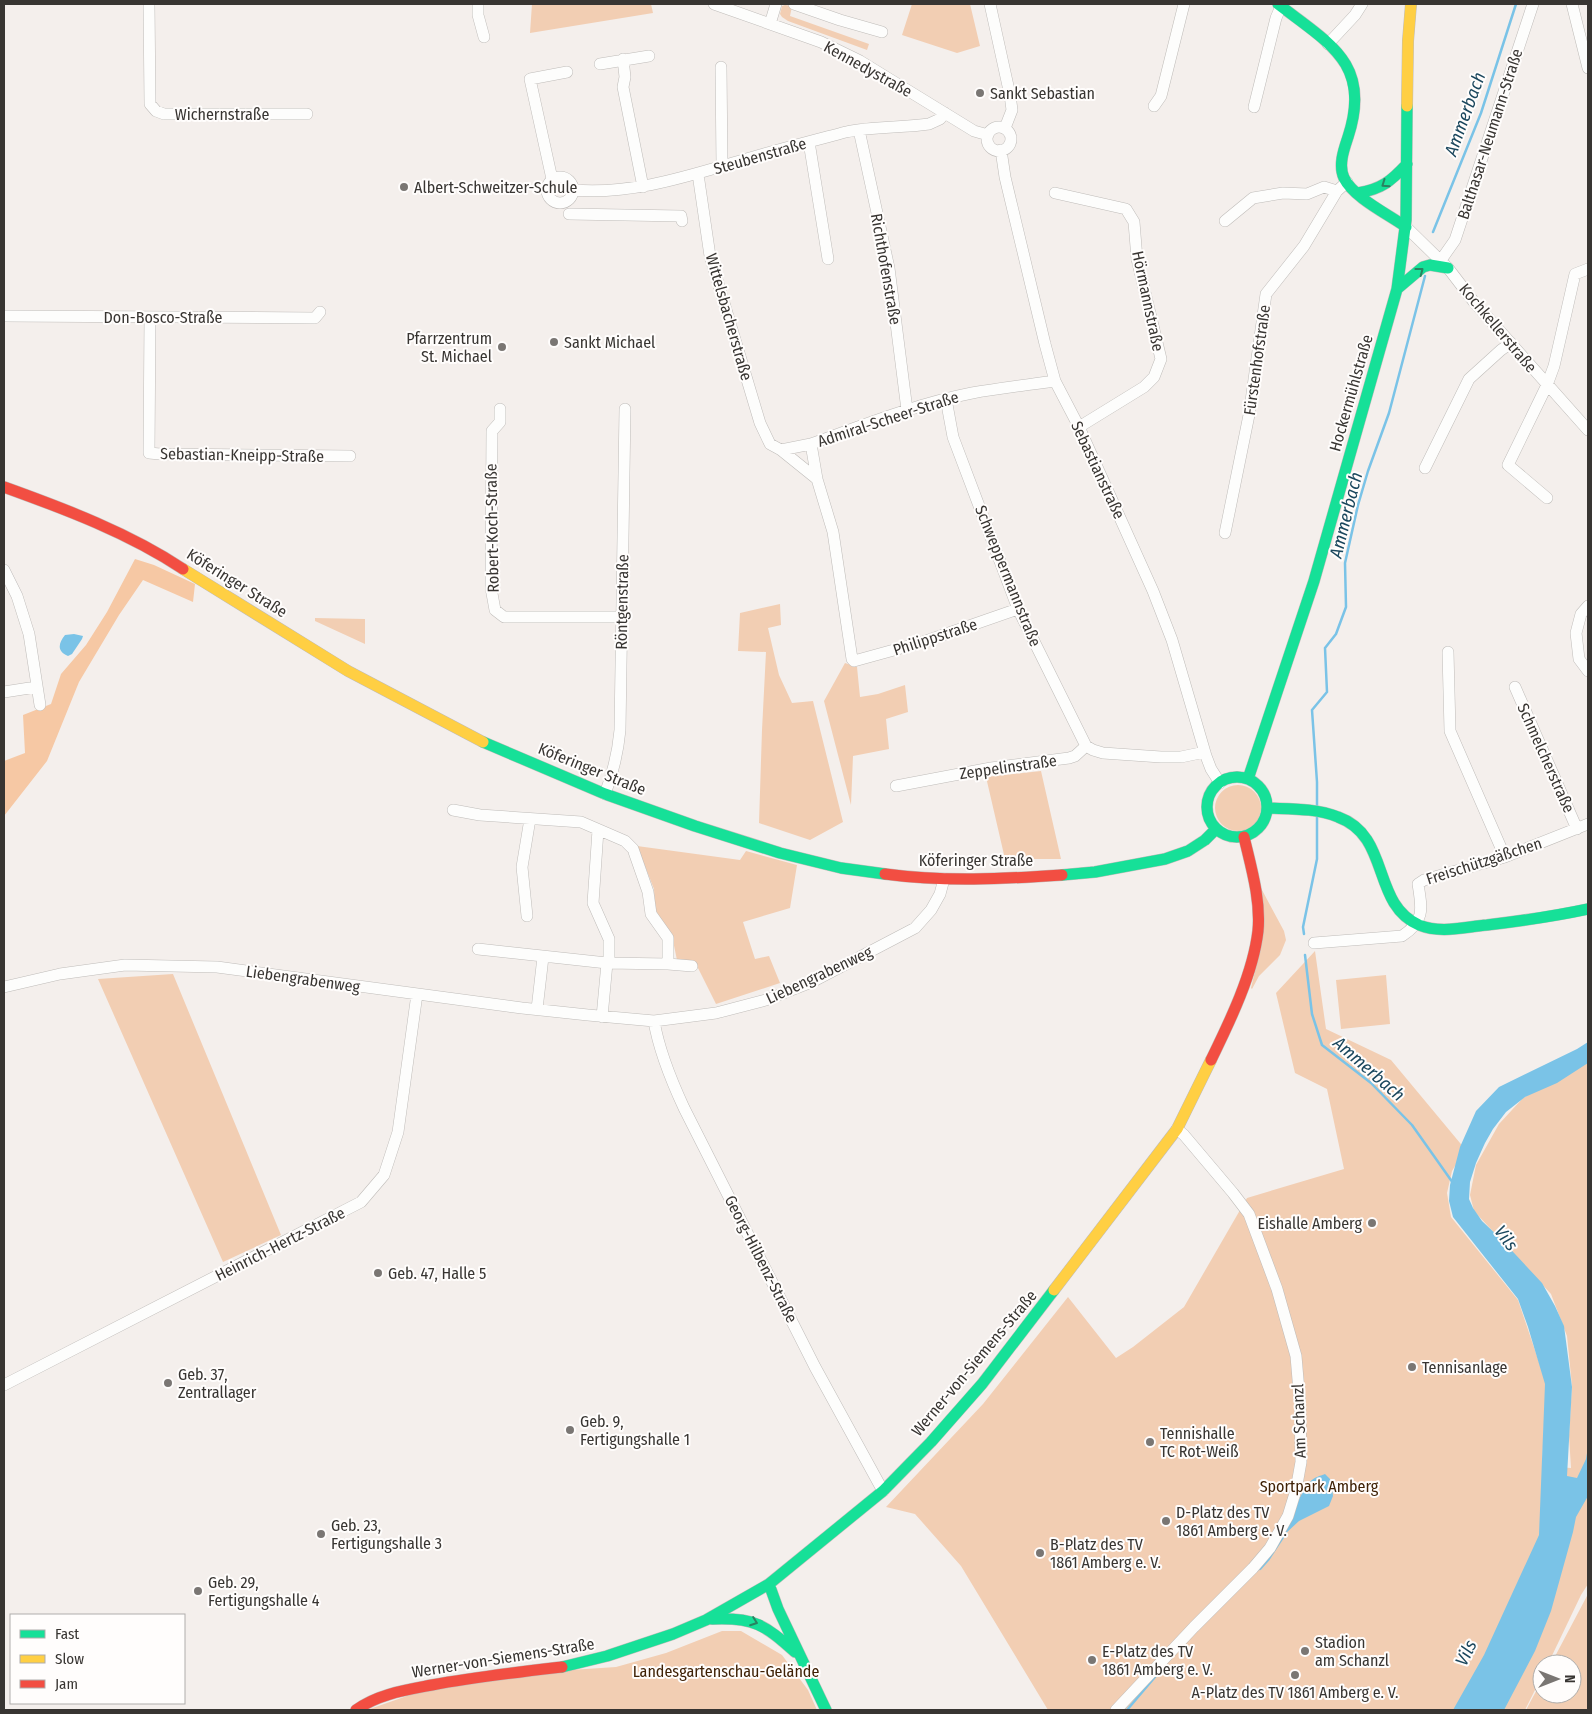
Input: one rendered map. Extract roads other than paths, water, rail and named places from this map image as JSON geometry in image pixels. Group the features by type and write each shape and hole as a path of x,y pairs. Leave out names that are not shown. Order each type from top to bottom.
{"street":[{"name":"Wichernstraße","path":"149,4 150,104 156,110 164,114 308,114"},
{"path":"478,4 478,16 484,37"},
{"name":"Kennedystraße","path":"714,4 821,42 860,61 974,131 988,135"},
{"path":"770,24 776,4"},
{"path":"794,4 845,22 882,32"},
{"path":"990,4 1012,110 1005,128"},
{"path":"1154,106 1161,96 1184,4"},
{"path":"1328,44 1355,15 1362,4"},
{"name":"Hockermühlstraße","path":"1248,779 1314,581 1397,289 1402,265 1406,227 1408,164 1406,66 1411,4"},
{"name":"Balthasar-Neumann-Straße","path":"1445,264 1455,240 1533,4"},
{"path":"1572,4 1588,68"},
{"path":"1254,107 1276,18 1281,5 1328,44 1345,63 1354,79 1356,91 1355,112 1341,165 1346,182 1358,193 1406,227"},
{"path":"600,64 649,56"},
{"path":"623,59 625,77 623,87 643,187"},
{"path":"722,67 722,166"},
{"path":"552,179 530,79 567,72"},
{"name":"Steubenstraße","path":"573,190 598,192 643,187 859,130 929,124 940,119 944,113"},
{"path":"994,128 1005,128 1010,133 1011,140 1008,147 995,150 987,140 988,135 994,128"},
{"name":"Richthofenstraße","path":"859,130 889,268 907,410"},
{"path":"809,142 828,259"},
{"name":"Sebastianstraße","path":"1001,150 1005,177 1044,344 1055,381 1153,591 1211,770 1220,783"},
{"path":"1358,193 1386,186 1408,164"},
{"name":"Wittelsbacherstraße","path":"698,174 710,256 760,423 770,444 781,450 817,479"},
{"path":"557,176 566,178 572,186 573,190 567,201 562,203 550,199 546,191 548,182 552,179 557,176"},
{"name":"Fürstenhofstraße","path":"1225,533 1249,415 1266,294 1304,246 1327,204 1336,191 1346,182"},
{"path":"1225,220 1253,198 1283,192 1307,194 1324,187 1336,191"},
{"name":"Hörmannstraße","path":"1056,193 1126,209 1134,222 1137,259 1161,359 1154,377 1144,387 1078,427"},
{"path":"569,214 681,216 682,221"},
{"name":"Kochkellerstraße","path":"1406,227 1445,264 1474,302 1588,430"},
{"path":"1397,289 1423,267 1445,264"},
{"path":"1547,498 1508,465 1547,385 1554,366 1575,274 1588,269"},
{"name":"Don-Bosco-Straße","path":"4,316 315,318 320,312"},
{"name":"Sebastian-Kneipp-Straße","path":"150,317 149,453 350,456"},
{"path":"1425,468 1470,379 1511,343"},
{"name":"Admiral-Scheer-Straße","path":"811,444 907,410 946,399 972,393 1055,381"},
{"name":"Schweppermannstraße","path":"946,399 953,437 1018,609 1086,746"},
{"name":"Robert-Koch-Straße","path":"500,409 500,422 492,431 491,588 495,610 504,617 622,617"},
{"name":"Röntgenstraße","path":"605,794 618,751 620,730 624,409"},
{"path":"781,450 811,444 817,479"},
{"name":"Philippstraße","path":"817,479 833,532 854,662 923,642 1018,609"},
{"name":"Köferinger Straße","path":"4,487 98,524 162,555 201,581 357,676 480,741 605,794 746,842 822,864 893,875 944,879 1058,876 1165,859 1188,851 1205,840 1216,829"},
{"path":"4,570 17,596 29,634 40,705"},
{"path":"1588,606 1581,614 1576,633 1579,659 1588,671"},
{"path":"1448,652 1450,731 1471,785 1505,857"},
{"name":"Schmelcherstraße","path":"1515,686 1577,829"},
{"path":"4,692 36,687"},
{"path":"1086,746 1103,753 1161,757 1181,757 1205,752"},
{"name":"Zeppelinstraße","path":"896,786 992,768 1069,758 1075,756 1086,746"},
{"path":"1239,777 1248,779 1260,787 1264,794 1267,808 1265,818 1253,833 1244,837 1226,835 1216,829 1208,815 1209,797 1213,789 1229,778 1239,777"},
{"path":"1267,808 1305,809 1329,813 1348,821 1362,832 1372,846 1389,892 1398,908 1409,919 1432,929 1446,930 1549,917 1588,909"},
{"path":"453,810 480,815 581,822 626,841 633,849 648,892 650,914 668,938 668,964"},
{"path":"527,916 522,867 530,819"},
{"name":"Freischützgäßchen","path":"1417,923 1422,906 1418,884 1424,880 1505,857 1588,824"},
{"path":"598,830 593,903 609,939 609,959 607,963 602,1017"},
{"name":"Werner-von-Siemens-Straße","path":"356,1710 366,1703 399,1692 468,1678 569,1666 607,1656 673,1634 706,1620 769,1584 883,1492 931,1442 982,1384 1177,1129 1235,1010 1252,959 1258,931 1258,909 1244,837"},
{"name":"Liebengrabenweg","path":"4,987 60,974 134,965 217,967 537,1010 654,1021 716,1013 766,1000 812,982 915,928 931,910 940,894 944,879"},
{"path":"1314,943 1402,936 1413,929 1417,923"},
{"path":"478,949 607,963 692,966"},
{"path":"537,1010 543,957"},
{"name":"Heinrich-Hertz-Straße","path":"4,1385 361,1202 384,1175 398,1132 417,994"},
{"name":"Georg-Hilbenz-Straße","path":"654,1021 660,1049 684,1108 815,1367 883,1492"},
{"name":"Am Schanzl","path":"1116,1710 1270,1548 1288,1516 1296,1490 1301,1462 1300,1403 1296,1356 1276,1283 1249,1214 1177,1129"},
{"path":"769,1584 778,1609 826,1710"},
{"path":"706,1620 738,1618 758,1623 765,1626 802,1658"}],"water":[{"path":"65,635 83,636 72,654 68,656 60,650 60,644"},
{"path":"1588,1042 1588,1063 1557,1083 1525,1097 1506,1112 1493,1129 1476,1163 1470,1182 1469,1199 1482,1221 1542,1283 1564,1326 1572,1387 1567,1476 1577,1478 1586,1459 1588,1447 1588,1496 1576,1517 1551,1611 1535,1651 1504,1710 1453,1710 1484,1655 1539,1535 1545,1384 1518,1299 1453,1217 1449,1201 1450,1185 1460,1147 1476,1111 1499,1087"},
{"path":"1325,1474 1331,1480 1333,1496 1329,1506 1299,1521 1285,1534 1302,1494 1310,1482"}],"waterway":[{"name":"Ammerbach","path":"1433,232 1481,113 1516,4"},
{"name":"Ammerbach","path":"1317,807 1312,710 1327,692 1325,648 1336,634 1346,607 1345,563 1358,505 1389,413 1425,276"},
{"name":"Ammerbach","path":"1304,934 1303,927 1317,859 1317,817"},
{"name":"Ammerbach","path":"1305,955 1312,1014 1322,1045 1371,1083 1412,1125 1453,1183"},
{"path":"1260,1569 1285,1534"},
{"path":"1127,1710 1160,1671"}],"place":[{"name":"Sankt Sebastian","path":"980,93"},
{"name":"Albert-Schweitzer-Schule","path":"404,187"},
{"name":"Sankt Michael","path":"554,342"},
{"name":"Pfarrzentrum St. Michael","path":"502,347"},
{"name":"Eishalle Amberg","path":"1372,1223"},
{"name":"Geb. 47, Halle 5","path":"378,1273"},
{"name":"Tennisanlage","path":"1412,1367"},
{"name":"Geb. 37, Zentrallager","path":"168,1383"},
{"name":"Geb. 9, Fertigungshalle 1","path":"570,1430"},
{"name":"Tennishalle TC Rot-Weiß","path":"1150,1442"},
{"name":"D-Platz des TV 1861 Amberg e. V.","path":"1166,1521"},
{"name":"Geb. 23, Fertigungshalle 3","path":"321,1534"},
{"name":"B-Platz des TV 1861 Amberg e. V.","path":"1040,1553"},
{"name":"Geb. 29, Fertigungshalle 4","path":"198,1591"},
{"name":"Stadion am Schanzl","path":"1305,1651"},
{"name":"E-Platz des TV 1861 Amberg e. V.","path":"1092,1660"},
{"name":"A-Platz des TV 1861 Amberg e. V.","path":"1295,1675"}],"water label":[{"name":"Vils","path":"1506,1238"},
{"name":"Vils","path":"1466,1653"}],"park label":[{"name":"Sportpark Amberg","path":"1319,1486"},
{"name":"Landesgartenschau-Gelände","path":"726,1671"}]}
